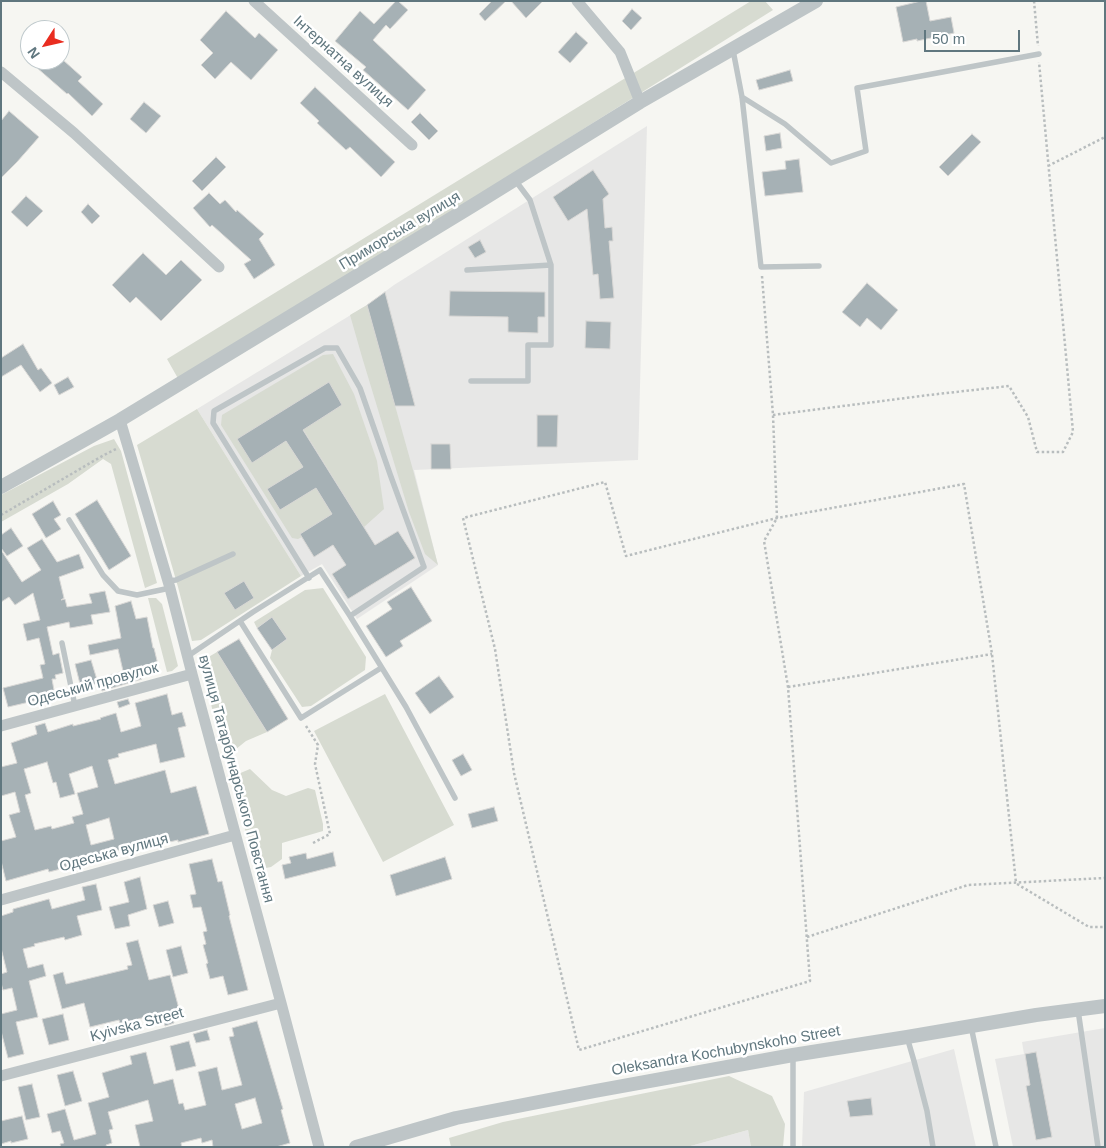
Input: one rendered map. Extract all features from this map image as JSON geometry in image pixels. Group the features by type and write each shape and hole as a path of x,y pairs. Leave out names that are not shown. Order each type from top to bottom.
{"street":[{"name":"Інтернатна вулиця","path":"254,1 412,145"},
{"path":"577,1 620,52 640,102"},
{"name":"Приморська вулиця","path":"1,487 120,420 640,102 816,1"},
{"path":"1,72 74,133 219,267"},
{"name":"вулиця Татарбунарського Повстання","path":"120,420 169,585 319,1147"},
{"name":"Одеський провулок","path":"1,726 192,674"},
{"name":"Одеська вулиця","path":"1,900 235,835"},
{"name":"Kyivska Street","path":"1,1076 281,1002"},
{"name":"Oleksandra Kochubynskoho Street","path":"356,1147 456,1118 595,1091 793,1055 1105,1006"}],"lane":[{"path":"733,48 742,97 761,267 818,266"},
{"path":"742,97 785,124 831,163 866,151 857,88 1039,54"},
{"path":"471,381 528,381 528,345 551,345 551,265 530,200 515,180"},
{"path":"467,270 551,265"},
{"path":"309,578 213,423 214,411 325,348 337,348 360,388 424,567 350,616"},
{"path":"69,520 103,575 118,591 137,595 169,585 233,554"},
{"path":"187,656 320,570 406,707 454,798"},
{"path":"240,621 301,718 382,668"},
{"path":"62,643 75,706"},
{"path":"1078,1009 1098,1147"},
{"path":"971,1026 996,1147"},
{"path":"907,1037 914,1060 933,1147"},
{"path":"792,1147 793,1055"}],"path":[{"path":"773,416 1009,386 1028,417 1037,452 1063,452 1073,432 1034,1"},
{"path":"1048,166 1105,137"},
{"path":"761,267 773,416 778,518 764,541 788,687 810,981 579,1050 514,773 495,649 463,518 605,482 626,556 778,518 964,484 992,654 1016,883"},
{"path":"1,515 104,455 127,444"},
{"path":"788,687 992,654"},
{"path":"301,718 318,745 315,764 330,834 312,843"},
{"path":"807,937 968,885 1105,878"},
{"path":"1016,883 1089,927 1105,927"}],"shaded area":[{"path":"751,1 765,1 773,10 180,382 167,359"},
{"path":"647,126 638,460 414,470 438,565 357,619 322,564 301,576 197,409 367,305 394,285"},
{"path":"367,305 438,565 425,554 409,512 350,315"},
{"path":"333,354 354,394 377,461 384,509 364,527 303,429 342,405 329,383 252,462 286,441 303,467 267,489 280,510 316,488 332,514 300,534 302,537 298,539 292,538 221,425 222,415 323,355"},
{"path":"197,409 301,576 201,640 192,641 137,445"},
{"path":"114,439 121,451 157,583 145,588 111,464 103,459 68,484 1,522 1,495 94,446"},
{"path":"323,588 366,657 365,670 311,706 302,707 270,658 272,650 287,639 272,617 257,628 254,622 305,590"},
{"path":"148,598 156,598 162,604 178,666 172,671 167,672"},
{"path":"217,652 267,732 246,741 225,758 200,662"},
{"path":"385,694 454,825 383,862 314,731"},
{"path":"250,769 272,790 286,796 308,788 315,790 323,824 323,831 282,843 282,859 271,867 256,870 231,777"},
{"path":"1105,1028 1105,1147 1013,1147 995,1059 1024,1054 1022,1042"},
{"path":"954,1049 976,1147 802,1147 804,1092"},
{"path":"729,1076 772,1096 785,1124 783,1147 751,1147 748,1130 687,1147 451,1147 449,1138 503,1122"},
{"path":"748,1130 751,1147 687,1147"}],"building":[{"path":"396,1 408,10 390,29 386,25 373,40 426,90 408,110 363,70 366,67 335,41 360,11 374,24"},
{"path":"492,1 506,1 485,21 479,14"},
{"path":"511,1 543,1 526,18"},
{"path":"926,1 930,21 951,17 954,33 903,42 896,7"},
{"path":"632,9 642,18 631,30 622,21"},
{"path":"226,11 255,38 259,33 278,50 251,80 231,62 215,79 201,65 213,53 200,40"},
{"path":"576,32 588,43 570,63 558,52"},
{"path":"70,66 82,77 78,81 103,104 92,116 39,70 70,70"},
{"path":"790,70 793,81 759,90 756,80"},
{"path":"315,87 395,162 381,177 350,147 346,150 317,123 319,121 300,103"},
{"path":"144,102 161,116 146,133 130,119"},
{"path":"9,111 39,137 1,178 1,121"},
{"path":"420,113 438,131 429,140 411,122"},
{"path":"780,133 782,148 766,151 764,136"},
{"path":"972,134 981,142 948,176 939,167"},
{"path":"216,157 226,167 202,191 192,181"},
{"path":"799,159 803,192 765,196 762,172 786,169 785,161"},
{"path":"593,170 609,194 603,199 605,228 612,227 613,241 609,241 614,298 600,299 598,274 593,275 587,209 568,221 553,197"},
{"path":"209,193 220,204 225,200 236,212 237,210 264,234 259,239 275,265 254,279 244,264 251,260 212,225 210,227 193,208"},
{"path":"26,196 43,211 27,227 11,212"},
{"path":"88,204 100,216 92,224 81,212"},
{"path":"480,240 486,252 475,258 468,247"},
{"path":"143,253 166,275 181,260 202,280 161,321 136,297 130,303 112,285"},
{"path":"867,283 898,310 881,330 867,318 860,327 842,312"},
{"path":"450,291 545,292 545,317 538,317 538,333 508,332 508,317 449,316"},
{"path":"385,292 415,406 395,406 367,305"},
{"path":"586,321 611,322 610,349 585,348"},
{"path":"23,344 38,370 41,368 52,383 40,392 21,365 1,377 1,358"},
{"path":"68,377 74,387 59,395 54,385"},
{"path":"329,382 342,405 303,430 375,545 398,531 415,558 348,599 332,574 346,565 333,545 314,557 300,534 332,514 316,488 280,510 267,489 303,467 286,441 252,463 237,439"},
{"path":"537,415 558,415 557,447 537,447"},
{"path":"431,444 450,444 451,469 431,469"},
{"path":"97,500 131,556 109,570 75,514"},
{"path":"53,501 61,515 54,519 61,529 46,538 32,514"},
{"path":"11,528 23,546 7,556 1,548 1,535"},
{"path":"42,539 57,562 79,554 84,568 59,577 64,598 61,600 65,599 67,607 92,603 89,594 105,591 110,612 91,615 93,624 70,628 69,622 47,627 53,655 59,653 63,673 55,675 56,679 52,679 55,696 8,707 3,688 43,678 40,665 45,664 39,638 27,641 23,624 40,620 33,593 15,605 9,597 1,602 1,550 22,582 41,570 27,548"},
{"path":"244,581 254,598 235,610 224,593"},
{"path":"411,587 432,621 400,641 403,646 386,657 366,626 392,609 387,602"},
{"path":"131,601 136,619 147,617 158,665 140,670 142,679 102,691 99,678 123,671 118,649 90,655 88,645 121,638 115,606"},
{"path":"272,617 287,639 272,650 257,628"},
{"path":"239,639 288,719 267,732 217,652"},
{"path":"91,660 98,683 81,688 75,664"},
{"path":"439,676 454,697 430,714 415,693"},
{"path":"167,694 172,715 182,712 186,726 178,728 185,757 160,763 156,744 118,754 119,757 108,760 115,784 165,770 171,793 196,786 209,834 157,845 155,840 104,854 76,863 76,865 49,872 48,869 6,881 1,861 1,841 16,837 9,815 20,812 15,792 1,796 1,767 17,763 11,743 37,734 35,726 45,723 48,732 73,724 73,726 101,719 116,713 121,732 141,726 135,703","holes":["47,762 53,783 56,782 60,798 75,794 69,774 92,766 98,787 77,793 83,814 72,817 74,823 52,829 51,826 35,830 25,795 31,793 24,769","109,818 114,839 91,845 86,825"]},
{"path":"128,699 130,704 119,708 117,702"},
{"path":"463,754 472,770 461,776 452,760"},
{"path":"494,807 498,821 472,828 468,814"},
{"path":"333,852 336,866 285,879 282,865 291,863 289,857 306,853 307,859"},
{"path":"445,857 452,879 396,896 390,875"},
{"path":"212,859 218,882 222,881 248,990 228,995 223,976 210,979 203,945 206,944 203,932 207,931 201,907 193,908 190,895 196,894 189,864"},
{"path":"140,877 147,909 128,915 130,926 115,929 109,907 129,902 124,882"},
{"path":"96,884 102,910 77,916 82,935 65,940 64,937 34,944 35,946 23,949 28,968 43,964 46,976 29,981 38,1017 16,1022 24,1054 8,1058 1,1031 1,1014 17,1010 12,988 3,990 1,983 1,974 7,972 1,948 1,916 13,912 13,909 49,899 52,909 85,900 82,887"},
{"path":"168,901 174,923 159,927 153,905"},
{"path":"138,940 149,980 170,975 179,1009 171,1011 174,1023 165,1026 161,1013 138,1019 139,1022 121,1027 119,1020 90,1027 84,1003 62,1009 53,975 63,972 66,984 128,969 127,966 132,965 126,943"},
{"path":"181,946 188,973 173,977 166,950"},
{"path":"63,1014 69,1040 49,1045 42,1019"},
{"path":"257,1021 283,1109 281,1110 290,1143 276,1147 213,1147 212,1140 202,1143 201,1138 181,1143 182,1147 140,1147 135,1125 153,1121 148,1100 108,1112 113,1129 109,1130 112,1143 106,1145 107,1147 61,1147 60,1144 64,1143 60,1131 52,1133 47,1114 65,1109 74,1140 96,1134 88,1103 109,1097 102,1073 132,1064 130,1056 146,1052 154,1084 173,1079 179,1104 183,1103 185,1110 206,1105 198,1072 217,1067 222,1090 242,1085 229,1037 234,1036 232,1028","holes":["255,1098 262,1123 242,1129 235,1104"]},
{"path":"207,1030 210,1040 196,1043 193,1034"},
{"path":"189,1041 196,1066 176,1071 170,1046"},
{"path":"1036,1052 1052,1137 1036,1140 1026,1086 1030,1085 1025,1054"},
{"path":"73,1071 82,1101 65,1106 57,1075"},
{"path":"32,1084 40,1117 26,1120 18,1087"},
{"path":"871,1098 873,1115 850,1117 847,1101"},
{"path":"22,1116 28,1139 1,1144 1,1121"}]}
